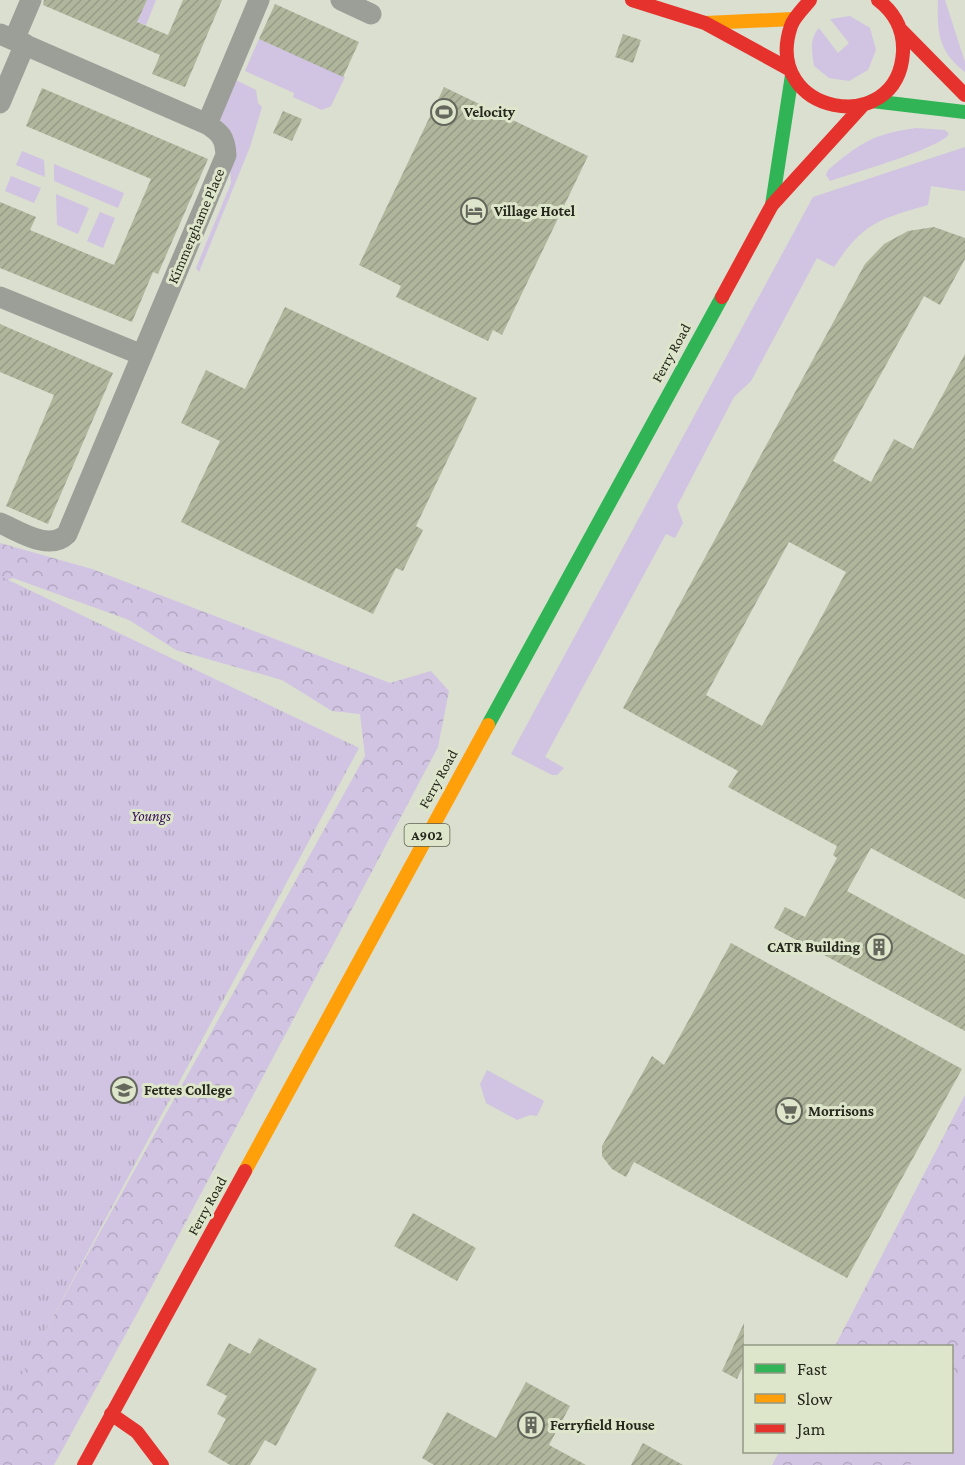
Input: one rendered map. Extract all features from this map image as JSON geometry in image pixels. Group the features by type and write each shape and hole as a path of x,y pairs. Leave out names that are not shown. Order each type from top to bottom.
{"main road":[{"path":"632,0 705,22 790,72 810,97 822,103 836,107 868,103 965,112"},
{"path":"878,0 892,12 899,26 965,95"},
{"path":"705,22 801,7"},
{"name":"Ferry Road","path":"772,205 790,72 785,43 801,7"},
{"path":"899,26 903,8"},
{"name":"Ferry Road","path":"84,1465 772,205 868,103 888,88 899,71 904,44 899,26"},
{"path":"111,1414 136,1432 162,1465"}],"street":[{"path":"0,103 13,40 31,0"},
{"path":"207,124 259,0"},
{"path":"341,0 371,14"},
{"name":"Kimmerghame Place","path":"0,523 47,543 61,540 67,534 226,155 221,132 207,124 13,40"},
{"path":"0,297 142,355"}],"green space":[{"path":"142,0 156,0 146,25 137,22 146,2"},
{"path":"938,0 945,0 965,62 965,72 949,56 941,40"},
{"path":"850,16 870,28 876,50 868,70 849,81 829,78 814,66 812,46 814,37 819,28 838,53 849,43 830,19"},
{"path":"259,39 345,77 331,106 322,110 293,97 294,93 245,71"},
{"path":"234,79 256,90 258,103 262,107 250,147 199,272 196,268 231,183 227,127 218,118"},
{"path":"916,128 945,130 949,134 930,146 874,167 830,181 826,175 828,170 839,161 868,141 889,133"},
{"path":"965,147 965,191 931,186 928,205 897,214 873,225 854,241 834,267 817,258 751,381 734,397 677,506 683,523 675,538 666,534 545,757 564,768 557,775 552,775 511,754 813,197"},
{"path":"22,151 44,160 45,177 16,165"},
{"path":"54,164 124,193 118,208 54,181"},
{"path":"11,176 41,188 34,203 5,191"},
{"path":"56,194 89,208 78,234 57,225"},
{"path":"100,212 115,218 103,248 87,241"},
{"path":"0,543 92,569 390,683 431,671 449,691 438,747 146,1297 54,1465 0,1465 0,1412 365,756 360,714 332,711 282,680 176,650 129,620 13,578 0,582"},
{"name":"Youngs","path":"0,576 359,748 0,1415"},
{"path":"487,1070 544,1101 537,1116 530,1115 517,1120 486,1103 480,1084"},
{"path":"965,1095 965,1375 953,1395 953,1345 836,1345"},
{"path":"965,1356 965,1465 892,1465 900,1453 953,1453 953,1374"},
{"path":"778,1453 917,1453 910,1465 772,1465"}],"building":[{"path":"44,0 147,0 137,22 168,35 183,0 222,0 185,87 152,74 160,55 43,5"},
{"path":"275,4 359,42 343,77 259,39"},
{"path":"623,34 641,40 633,63 615,57"},
{"name":"Village Hotel","path":"444,87 588,156 502,335 493,330 488,341 396,297 401,286 359,265"},
{"path":"42,88 208,159 158,274 153,272 132,322 0,268 0,202 36,217 30,230 114,265 151,179 26,126"},
{"path":"283,111 302,119 292,141 273,133"},
{"path":"934,227 965,238 965,259 940,305 924,296 833,461 871,482 894,439 913,449 965,354 965,899 871,848 847,891 965,955 965,1031 774,928 785,907 805,917 837,858 833,855 837,846 728,787 738,771 623,708 865,264 884,244 908,231","holes":["789,542 846,572 762,726 706,695"]},
{"path":"285,307 477,398 416,526 423,530 403,571 396,568 373,614 181,522 220,441 181,423 206,370 245,389"},
{"path":"0,324 113,373 48,524 6,506 54,395 0,372"},
{"name":"Morrisons","path":"731,943 962,1069 847,1278 634,1162 626,1177 612,1169 602,1156 602,1146 652,1056 664,1065"},
{"path":"413,1213 476,1248 457,1281 394,1246"},
{"path":"744,1323 743,1366 737,1379 722,1371"},
{"path":"259,1338 317,1369 276,1446 265,1440 250,1465 230,1465 208,1452 226,1419 217,1414 227,1396 206,1385 229,1343 250,1354"},
{"name":"Ferryfield House","path":"526,1382 570,1406 549,1445 586,1465 434,1465 422,1458 447,1412 496,1438"},
{"name":"Ferryfield House","path":"643,1443 683,1465 631,1465"}],"traffic: fast":[{"path":"772,205 792,75"},
{"path":"872,101 965,112"},
{"path":"488,725 722,297"}],"traffic: slow":[{"path":"705,23 793,19"},
{"path":"245,1171 488,725"}],"traffic: jam":[{"path":"632,0 705,23 789,69"},
{"path":"810,0 791,26 787,56 795,80 812,96 834,105 857,106 879,97 896,80 903,52 902,37 897,23 878,0"},
{"path":"901,30 965,95"},
{"path":"722,297 772,205 864,104"},
{"path":"84,1465 245,1171"},
{"path":"111,1414 137,1432 162,1465"}],"place":[{"name":"Velocity","path":"444,112"},
{"name":"Village Hotel","path":"474,211"},
{"name":"CATR Building","path":"879,947"},
{"name":"Fettes College","path":"124,1090"},
{"name":"Morrisons","path":"789,1111"},
{"name":"Ferryfield House","path":"531,1425"}]}
